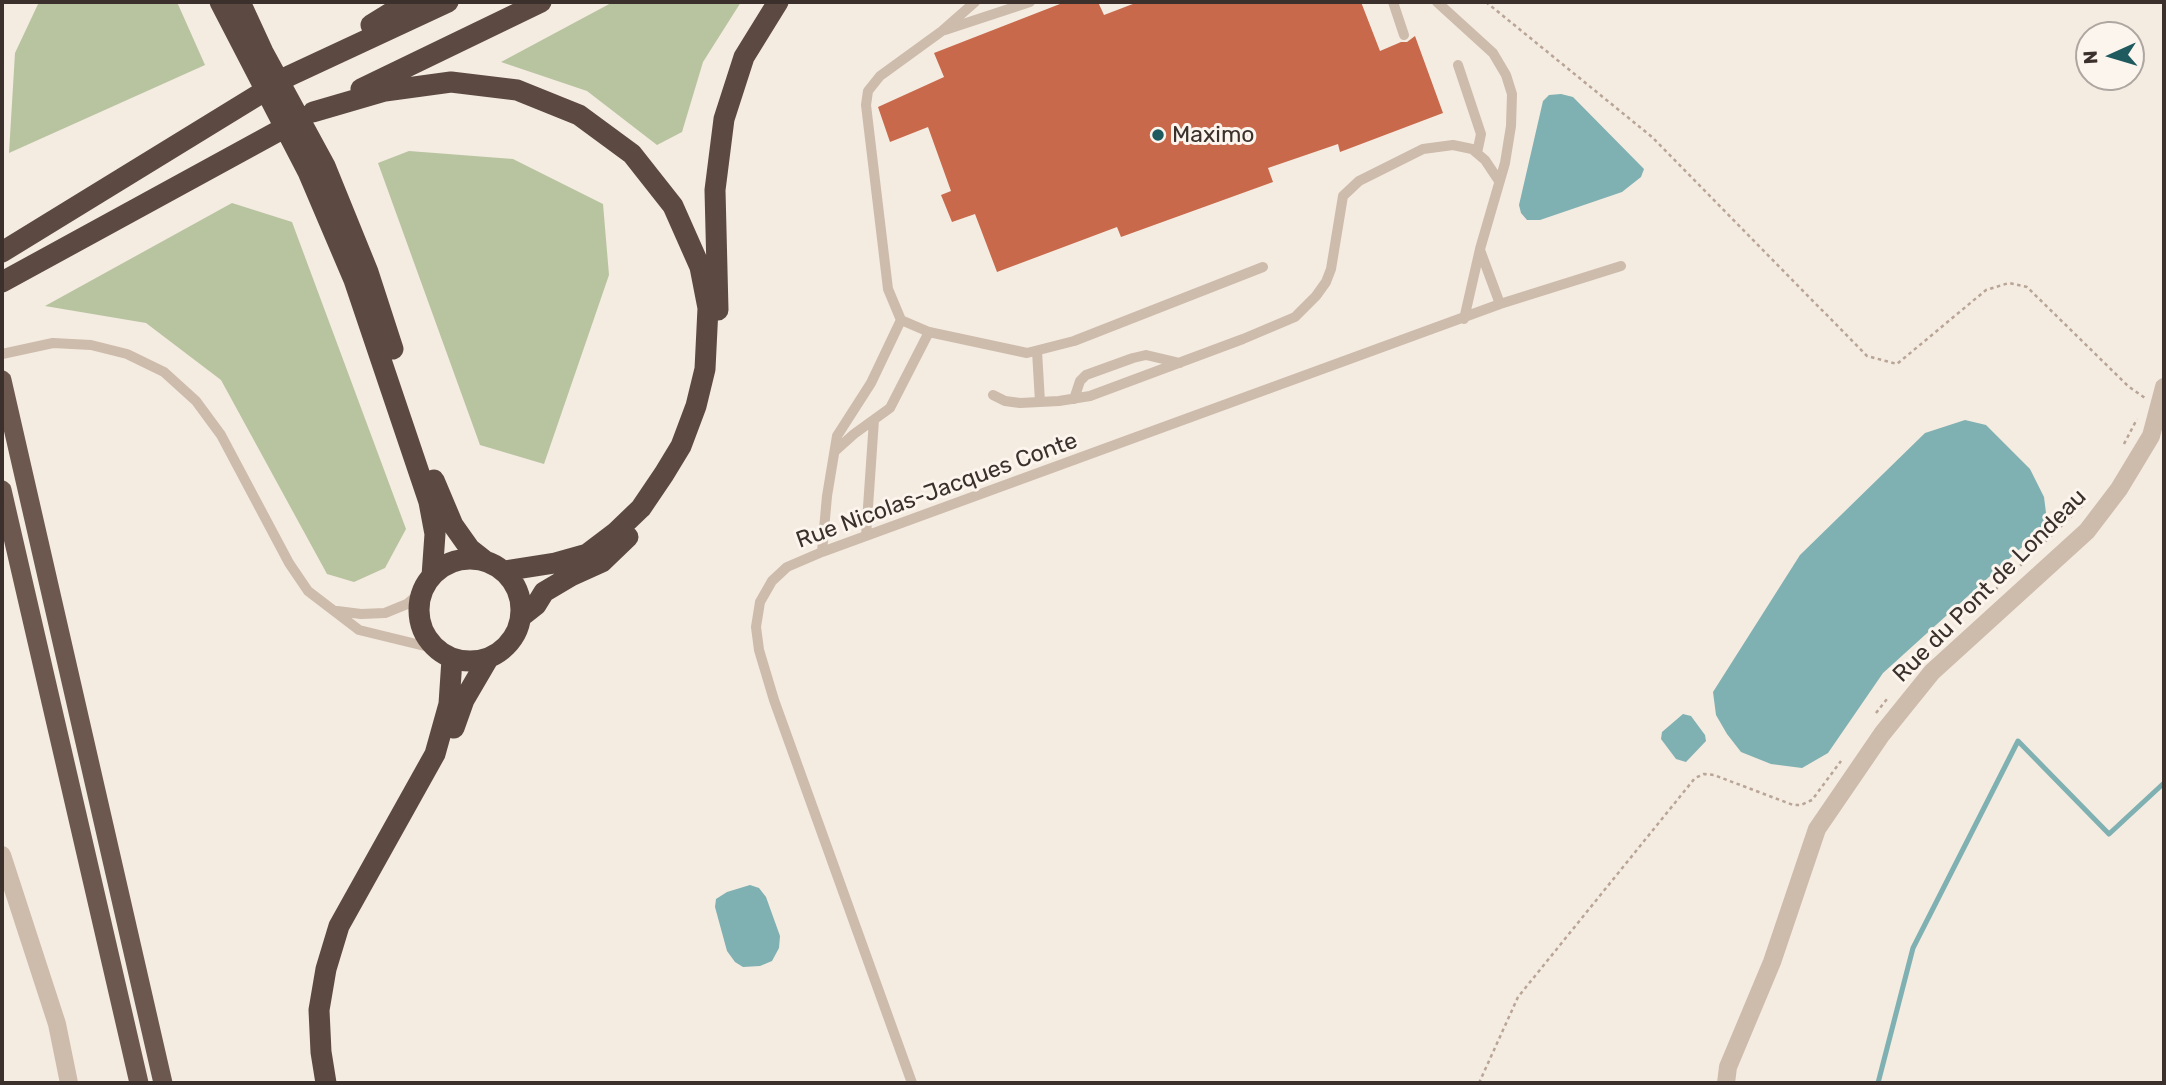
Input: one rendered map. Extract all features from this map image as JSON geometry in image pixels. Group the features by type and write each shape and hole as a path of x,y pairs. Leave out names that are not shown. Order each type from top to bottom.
{"highway":[{"path":"220,2 256,55 317,169 368,272 436,485 453,525 470,549 484,561 504,571 518,591 522,616 518,630 501,652 488,659 464,662 445,654 426,637 420,622 419,606 427,583 435,534 429,502 317,169"},
{"path":"240,2 256,55"},
{"path":"2,252 408,2"},
{"path":"289,76 448,2"},
{"path":"2,282 313,112 541,2"},
{"path":"522,616 536,605 544,593 571,576 602,562 629,536 673,487 693,449 711,398 718,349 715,190 724,119 744,57 778,2"},
{"path":"313,112 386,91 451,82 517,90 579,115 632,154 673,206 700,267 708,308 705,369 696,406 681,446 664,474 640,508 616,532 587,554 555,563 504,571"},
{"path":"3,386 163,1083"},
{"path":"2,490 139,1083"},
{"path":"427,583 443,567 456,561 484,561"},
{"path":"326,1083 319,1010 326,968 340,926 435,754 449,704 445,654"},
{"path":"378,855 408,817 444,757 464,700 488,659"}],"street":[{"name":"Rue du Pont de Londeau","path":"1726,1083 1728,1067 1772,962 1817,829 1882,734 1932,672 2087,531 2119,489 2151,436 2153,403 2164,387"},
{"path":"2,855 57,1024 69,1083"}],"lane":[{"path":"975,2 942,32 880,76 868,91 866,106 888,289 901,320 929,332 1027,354 1074,341 1263,267"},
{"path":"942,32 1030,2"},
{"path":"1392,2 1404,35"},
{"path":"1437,2 1493,53 1506,75 1512,93 1511,126 1464,319"},
{"path":"1458,65 1481,134 1477,153"},
{"path":"993,396 1012,402 1040,402 1090,396 1295,317 1326,282 1331,269 1343,196 1359,181 1423,149 1453,145 1472,149 1485,160 1499,181"},
{"path":"1480,249 1500,304"},
{"name":"Rue Nicolas-Jacques Conte","path":"912,1083 774,700 759,650 756,627 760,602 772,581 787,567 822,552 1500,304 1621,267"},
{"path":"822,552 837,436 871,383 901,320"},
{"path":"834,452 890,408 929,332"},
{"path":"2,354 53,343 91,345 127,354 164,372 196,401 221,435 289,563 308,592 359,630 445,654"},
{"path":"1037,351 1040,402"},
{"path":"1074,399 1080,382 1086,375 1133,358 1146,355 1181,363"},
{"path":"866,537 874,420"},
{"path":"332,611 385,613 407,604 427,583"}],"path":[{"path":"1486,2 1652,137 1867,356 1898,363 1986,290 2009,283 2027,287 2127,386 2153,403 2123,448"},
{"path":"1987,597 2094,493"},
{"path":"1874,715 1891,695"},
{"path":"1479,1083 1518,997 1695,778 1704,774 1714,775 1793,805 1801,805 1812,800 1846,754"}],"green space":[{"path":"39,2 177,2 205,65 9,153 15,53"},
{"path":"613,2 741,2 703,62 682,132 657,145 587,91 501,62"},
{"path":"409,151 513,159 603,204 609,275 544,464 480,445 378,163"},
{"path":"232,203 292,222 406,529 385,568 354,582 327,574 221,380 146,323 45,306"}],"water":[{"path":"1549,95 1573,97 1644,169 1641,177 1622,192 1540,220 1527,220 1519,205 1543,101"},
{"path":"1965,420 1986,425 2030,469 2044,497 2047,521 2031,539 1883,673 1828,753 1802,768 1771,764 1741,752 1716,715 1713,692 1800,555 1925,433"},
{"path":"1683,714 1691,716 1705,735 1706,741 1686,762 1676,759 1661,739 1662,732"},
{"path":"750,885 759,888 766,897 780,936 779,948 772,961 760,966 743,967 735,962 727,951 715,907 716,899 727,892"}],"building":[{"name":"Maximo","path":"1065,2 1098,2 1104,15 1138,2 1361,2 1380,51 1407,42 1415,36 1443,113 1340,152 1338,144 1268,168 1273,182 1121,237 1117,227 997,272 975,214 952,222 941,195 951,191 928,127 890,142 878,107 944,77 934,53"}],"waterway":[{"path":"1878,1083 1913,948 2018,741 2109,834 2164,783"}],"place":[{"name":"Maximo","path":"1158,135"}]}
